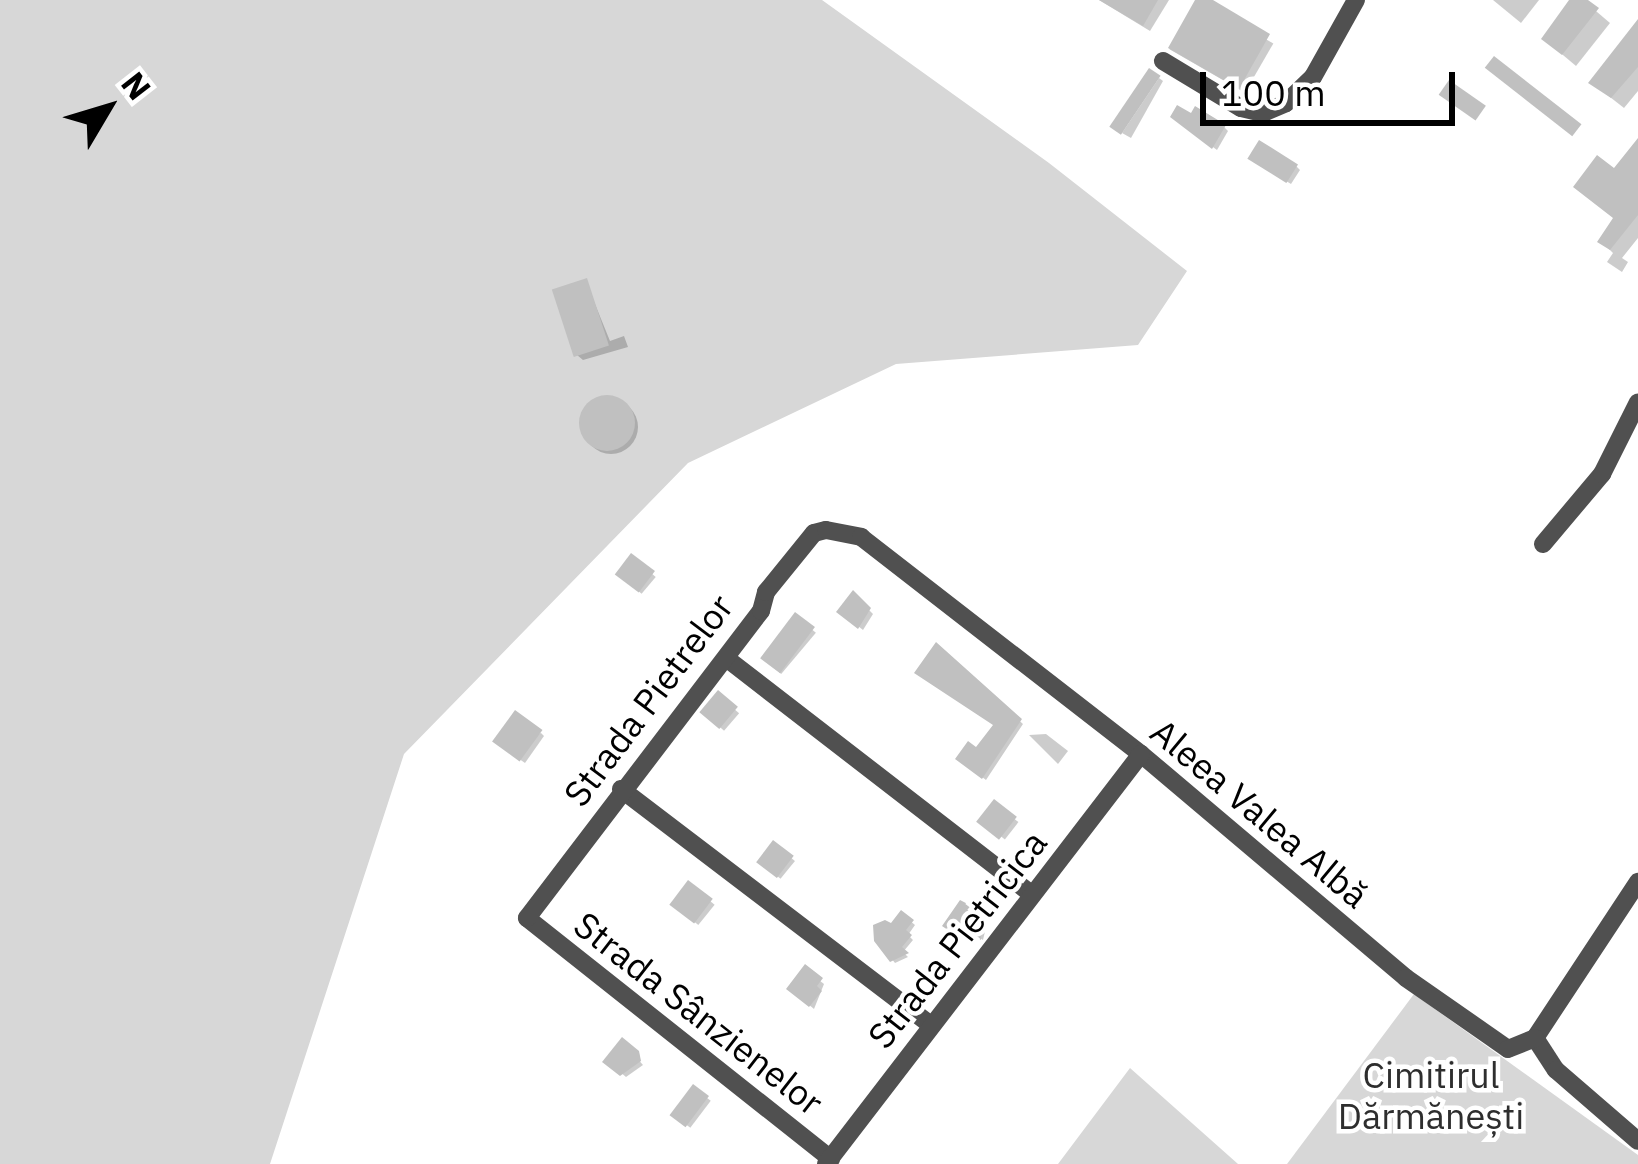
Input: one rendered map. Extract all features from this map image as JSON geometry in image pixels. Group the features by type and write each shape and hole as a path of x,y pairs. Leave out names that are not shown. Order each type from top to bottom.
{"street":[{"path":"1163,61 1241,108 1263,113 1286,103 1312,77 1356,0"},
{"path":"1543,544 1602,474 1638,402"},
{"name":"Strada Pietrelor","path":"526,918 761,611 766,592 814,533 826,530"},
{"name":"Aleea Valea Albă","path":"826,530 861,537 1141,754 1406,978 1508,1049 1535,1037"},
{"path":"726,658 1031,894"},
{"name":"Strada Pietricica","path":"828,1161 1141,754"},
{"path":"621,789 931,1025"},
{"path":"1638,882 1535,1037 1556,1070 1638,1141"},
{"name":"Strada Sânzienelor","path":"526,918 828,1161"}],"green space":[{"path":"0,0 822,0 1049,163 1187,271 1138,345 896,364 688,463 404,754 270,1164 0,1164"},
{"name":"Cimitirul Dărmănești","path":"1414,994 1638,1155 1638,1164 1287,1164"},
{"name":"Cimitirul Dărmănești","path":"1130,1068 1238,1164 1058,1164"}],"building":[{"path":"1099,0 1158,0 1143,26"},
{"path":"1195,0 1213,0 1270,34 1239,89 1168,48"},
{"path":"1569,0 1588,0 1599,8 1562,55 1541,39"},
{"path":"1638,19 1638,67 1611,98 1588,83"},
{"path":"1494,56 1581,124 1572,136 1485,68"},
{"path":"1149,68 1161,76 1121,135 1109,127"},
{"path":"1449,80 1486,106 1476,121 1439,95"},
{"path":"1177,105 1191,113 1195,106 1226,125 1212,149 1170,117"},
{"path":"1638,138 1638,215 1610,250 1597,242 1613,218 1573,187 1597,155 1614,168"},
{"path":"1259,140 1298,164 1286,183 1247,159"},
{"path":"587,278 609,346 574,357 552,289"},
{"path":"607,395 627,403 635,423 627,443 607,451 587,443 579,423 587,403"},
{"path":"631,553 655,571 639,593 615,575"},
{"path":"853,590 871,608 858,629 836,612"},
{"path":"795,612 815,627 780,673 760,658"},
{"path":"936,642 1022,719 982,779 955,759 968,741 976,747 993,725 914,673"},
{"path":"718,690 738,707 719,729 699,712"},
{"path":"515,710 543,730 520,762 492,742"},
{"path":"994,799 1017,817 999,840 976,822"},
{"path":"773,840 794,856 777,878 756,862"},
{"path":"688,880 713,899 694,923 669,905"},
{"path":"960,900 987,914 980,924 981,940 970,933 960,938 942,926"},
{"path":"901,910 914,920 906,930 912,935 902,947 909,953 890,962 874,941 873,925 885,920 891,923"},
{"path":"805,964 823,978 817,986 822,991 809,1007 786,989"},
{"path":"622,1037 639,1051 641,1061 620,1076 602,1062"},
{"path":"693,1084 709,1096 686,1127 670,1115"}]}
